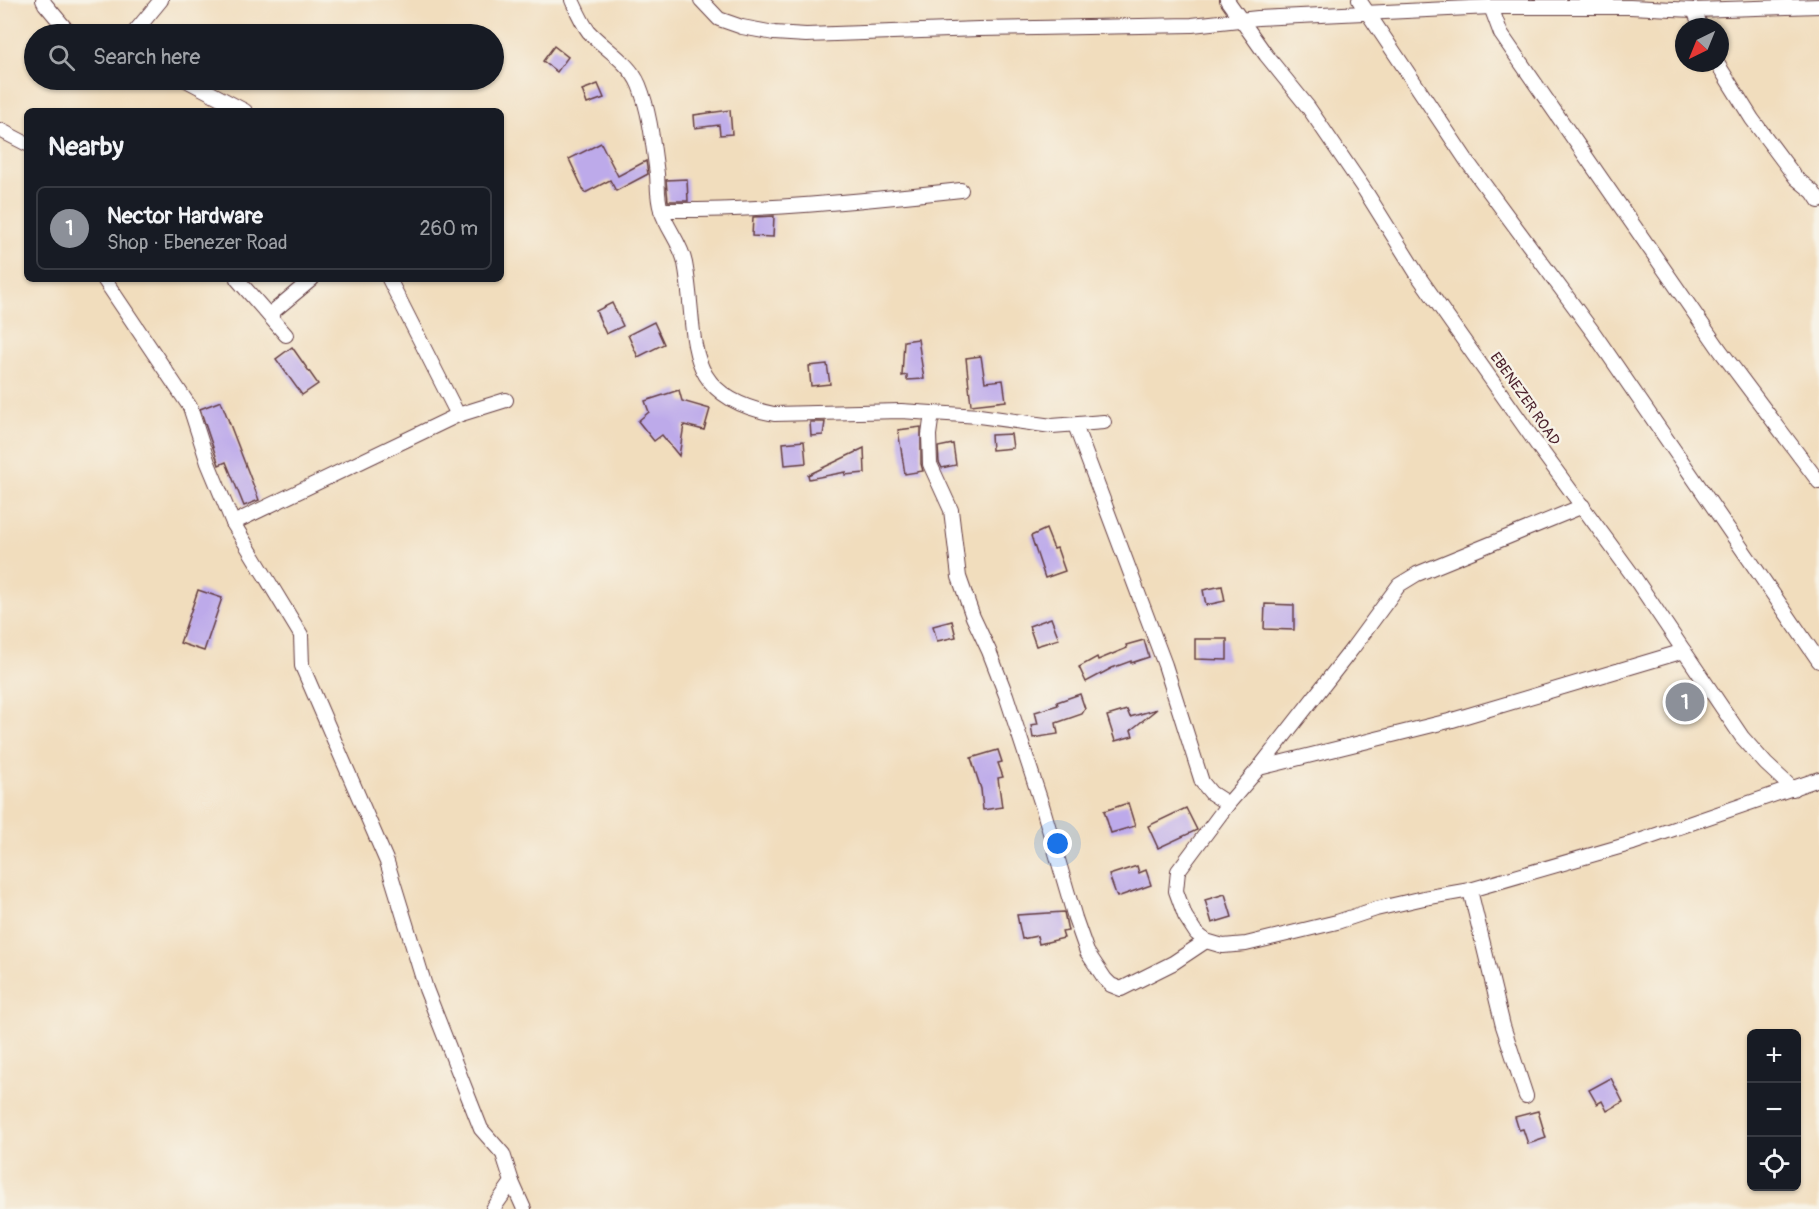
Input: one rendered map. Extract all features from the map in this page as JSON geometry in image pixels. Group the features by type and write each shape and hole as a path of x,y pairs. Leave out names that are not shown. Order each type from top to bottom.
{"street":[{"path":"43,0 62,24"},
{"path":"142,24 161,0"},
{"path":"572,0 586,28 638,82 648,118 661,210 681,246 685,261 692,334 696,351 709,380 717,390 747,407 774,414 901,411 991,417 1052,426 1104,422"},
{"path":"701,0 719,19 774,33 806,35 1192,25 1258,18 1491,7 1630,6 1694,10 1819,6"},
{"name":"EBENEZER ROAD","path":"1227,0 1240,21 1308,107 1364,189 1419,277 1684,651 1742,737 1766,765 1793,789"},
{"path":"1359,0 1469,164 1593,332 1819,661"},
{"path":"1491,7 1501,34 1720,350 1819,482"},
{"path":"1694,10 1697,18"},
{"path":"1723,72 1752,120 1796,178 1817,193"},
{"path":"205,90 239,108"},
{"path":"0,130 24,142"},
{"path":"661,210 720,211 776,208 961,190"},
{"path":"106,282 190,407 208,463 233,523 302,635 302,666 387,862 426,989 481,1129 503,1154 524,1209"},
{"path":"240,282 286,335"},
{"path":"269,315 308,282"},
{"path":"391,282 458,415"},
{"path":"233,523 458,415 506,400"},
{"path":"932,413 929,435 930,464 951,510 959,577 1006,695 1087,952 1105,979 1112,986 1121,989 1173,963 1206,941"},
{"path":"1075,425 1166,665 1202,782 1211,793 1228,804"},
{"path":"1582,506 1417,574 1399,585 1352,649 1228,804 1177,876 1176,891 1185,916 1196,933 1206,941 1223,946 1246,944 1337,922 1376,909 1470,890 1633,843 1819,779"},
{"path":"1259,768 1449,721 1684,651"},
{"path":"1470,890 1503,1026 1526,1096"},
{"path":"493,1209 512,1182"}],"building":[{"path":"554,46 568,57 557,72 543,61"},
{"path":"598,84 604,98 587,104 582,90"},
{"path":"730,110 732,134 720,135 719,125 695,128 694,115"},
{"path":"601,143 618,176 646,161 648,174 616,191 610,180 585,193 569,159"},
{"path":"687,179 688,201 668,201 666,180"},
{"path":"774,216 773,237 752,236 753,217"},
{"path":"612,303 623,326 606,334 596,311"},
{"path":"654,322 664,344 638,357 628,335"},
{"path":"918,339 924,379 907,380 907,375 902,376 904,341"},
{"path":"292,347 318,384 302,395 276,359"},
{"path":"981,356 985,382 1003,380 1006,401 971,405 966,358"},
{"path":"827,364 830,384 811,386 809,366"},
{"path":"679,390 682,401 710,409 704,430 684,425 679,456 662,435 654,441 638,421 649,412 645,401"},
{"path":"221,401 259,500 244,506 226,462 219,465 200,409"},
{"path":"810,422 825,422 823,435 811,436"},
{"path":"921,427 923,471 905,474 898,430"},
{"path":"1011,434 1013,448 992,450 991,435"},
{"path":"804,441 806,463 785,465 783,443"},
{"path":"953,444 956,465 942,468 939,462 938,447"},
{"path":"864,448 865,473 845,475 846,472 809,479 808,475"},
{"path":"1046,529 1054,549 1057,548 1065,571 1045,578 1031,536"},
{"path":"1222,586 1225,601 1206,605 1203,590"},
{"path":"198,590 222,598 204,651 180,643"},
{"path":"1265,604 1294,605 1294,630 1264,629"},
{"path":"1051,618 1059,639 1036,646 1029,626"},
{"path":"952,621 956,637 937,641 933,626"},
{"path":"1195,639 1227,639 1227,660 1195,659"},
{"path":"1144,640 1149,657 1112,668 1086,682 1079,667 1097,657 1098,660 1127,648 1126,645"},
{"path":"1080,694 1085,709 1082,714 1056,723 1058,734 1033,738 1031,725 1038,724 1035,712 1058,705 1057,702"},
{"path":"1157,709 1131,730 1133,736 1115,741 1107,716 1127,710 1130,717"},
{"path":"998,750 1002,762 998,763 1003,777 998,778 1002,807 983,810 981,789 971,758"},
{"path":"1128,803 1135,826 1111,833 1104,811"},
{"path":"1186,808 1197,830 1158,848 1148,826"},
{"path":"1137,866 1139,873 1146,870 1151,885 1117,897 1109,875"},
{"path":"1225,894 1232,917 1212,923 1205,900"},
{"path":"1064,912 1068,931 1062,932 1064,938 1039,944 1037,936 1022,939 1017,915"},
{"path":"1611,1078 1623,1102 1607,1111 1602,1101 1597,1104 1589,1090"},
{"path":"1538,1111 1546,1138 1528,1144 1523,1129 1519,1130 1515,1117"}],"place":[{"name":"Nector Hardware","path":"1685,702"}]}
